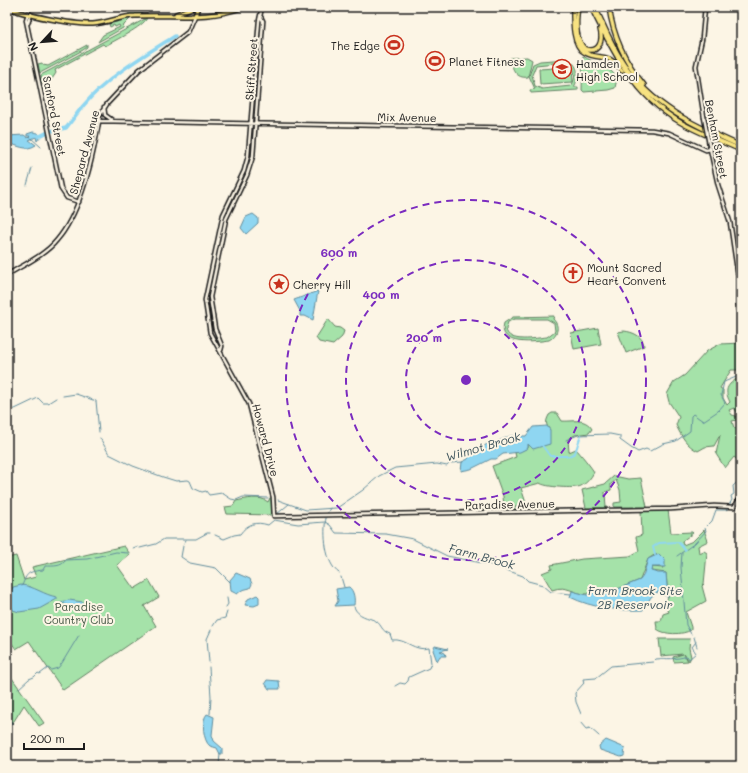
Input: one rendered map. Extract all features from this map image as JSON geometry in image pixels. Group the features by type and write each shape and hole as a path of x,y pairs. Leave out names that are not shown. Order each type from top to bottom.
{"highway":[{"path":"573,7 577,40 581,50 589,55 613,60 658,107 675,119 741,150"},
{"path":"578,7 577,23 579,41 581,46 589,51 599,47 601,43 601,31 593,7"},
{"path":"593,7 624,64 650,94 677,115 741,146"},
{"path":"610,7 614,31 623,54 650,94"},
{"path":"595,14 613,52 635,84"}],"main road":[{"path":"7,7 70,22 87,24 134,16 195,16 224,14 244,7"},
{"path":"172,16 194,7"},
{"path":"195,16 198,7"}],"street":[{"name":"Skiff Street","path":"254,123 259,21 262,7"},
{"name":"Benham Street","path":"705,7 702,39 696,66 710,149 718,185 730,222 738,276 738,302 741,321"},
{"name":"Sanford Street","path":"29,13 28,23 61,189 67,198 79,202"},
{"name":"Shepard Avenue","path":"7,275 54,243 64,230 79,202 99,121 104,107 139,70 188,32 195,16"},
{"path":"104,107 106,118 116,121"},
{"name":"Mix Avenue","path":"99,121 652,130 669,134 706,150 710,149"},
{"name":"Howard Drive","path":"254,123 244,171 224,212 204,300 210,333 249,404 273,497 274,516"},
{"name":"Howard Drive","path":"220,350 222,346 215,329 210,297 228,214 249,170 253,156 254,123"},
{"path":"248,156 253,156"},
{"path":"232,194 236,197"},
{"path":"224,212 228,214"},
{"name":"Paradise Avenue","path":"274,516 671,509 714,506 734,507 741,497"}],"green space":[{"path":"78,7 145,7 142,13 128,13 127,9"},
{"path":"131,18 123,28 98,42 103,35 120,27 119,25 115,27 114,25 110,27 109,24"},
{"path":"147,18 135,29 121,37 105,46 103,44 55,70 56,73 52,79 42,83 41,75"},
{"path":"87,45 87,47 83,50 40,73 38,64 42,63 43,65 48,66"},
{"path":"583,56 606,67 614,74 617,78 615,88 584,92 582,90"},
{"path":"527,57 532,60 528,77 520,76 513,69 510,58"},
{"path":"566,59 574,64 578,75 574,87 578,87 578,90 531,93 530,90 535,89 529,76 533,64 540,61","holes":["565,62 569,63 573,68 575,75 571,86 542,89 535,86 532,75 536,65"]},
{"path":"572,67 573,82 540,84 539,69"},
{"path":"554,316 553,319 557,325 556,333 549,340 536,342 512,339 506,336 503,331 504,323 513,317","holes":["514,319 547,319 554,323 555,331 547,337 530,339 517,338 508,334 506,329 508,322"]},
{"path":"328,319 335,327 344,331 342,337 333,345 319,342 316,338"},
{"path":"598,328 601,344 574,349 571,333"},
{"path":"618,332 631,332 640,337 644,346 626,353"},
{"path":"741,343 741,370 731,370 720,388 723,390 723,398 727,405 730,402 727,393 728,387 741,377 741,414 734,408 729,410 732,415 736,416 737,420 732,421 734,428 737,428 739,437 741,438 741,461 734,457 725,468 716,454 720,435 714,446 705,447 698,451 691,446 682,437 676,425 679,417 669,402 667,394 674,382 685,375 707,351 720,344"},
{"path":"552,413 557,413 562,421 582,421 589,425 592,429 589,433 575,435 568,439 569,452 576,449 594,472 587,482 578,487 553,486 540,483 521,488 527,506 515,506 515,509 504,508 503,496 492,466 516,457 515,453 528,448 528,443 550,430 547,426 547,421 549,415"},
{"path":"614,476 628,479 641,478 647,507 614,507 614,503 621,502 620,490 616,480 611,484 611,490 605,492 606,508 586,508 582,490 605,484"},
{"path":"257,498 268,502 270,498 272,498 272,515 227,514 225,507 233,506 236,501 244,499"},
{"path":"641,510 668,510 671,533 693,533 682,541 683,545 693,541 704,530 708,541 698,546 699,553 704,551 707,553 704,584 702,586 706,601 686,612 691,627 691,630 688,632 669,633 657,629 656,621 661,621 663,614 669,612 664,603 668,597 666,573 651,571 652,567 663,568 656,554 648,559 640,580 603,595 597,591 583,594 562,588 552,590 542,573 552,569 551,565 582,559 630,556 639,551 636,537 642,535"},
{"name":"Paradise Country Club","path":"124,546 130,554 117,565 134,589 149,580 159,597 144,606 156,626 63,690 29,641 16,649 7,638 7,558 16,556 24,580 36,577 32,567"},
{"path":"659,639 690,639 689,648 691,657 689,661 684,654 688,661 674,662 673,657 683,654 661,656"},
{"path":"7,671 44,723 39,726 24,705 14,721 7,726"}],"water":[{"path":"33,132 38,133 40,137 37,141 36,137 29,140 36,145 32,147 25,148 7,143 7,136 24,135 28,138 30,136 27,136 27,134"},
{"path":"253,214 258,218 258,223 246,234 241,228 246,217"},
{"path":"318,291 313,320 305,316 300,316 300,311 294,300"},
{"path":"547,426 550,430 550,444 533,449 528,444 528,448 520,452 503,454 496,459 491,459 471,469 461,471 462,462 468,459 469,454 481,449 488,443 494,443 510,436 526,436 533,427"},
{"name":"Farm Brook Site 2B Reservoir","path":"659,554 665,560 665,567 652,567 651,571 666,573 668,597 657,592 651,597 643,610 606,608 587,604 570,597 572,591 587,595 597,591 603,595 640,580 643,576 648,559"},
{"path":"236,573 250,579 252,584 250,588 242,590 237,594 231,591 230,580"},
{"path":"21,585 57,597 57,599 39,609 19,612 13,610 7,597 13,587"},
{"path":"349,587 354,595 354,605 335,606 338,601 336,589"},
{"path":"257,595 259,597 259,604 254,606 245,605 248,599"},
{"path":"69,600 83,602 84,609 75,610 61,602"},
{"path":"435,646 448,649 440,651 445,653 446,656 440,656 437,661 433,650"},
{"path":"267,680 279,681 280,689 269,689 265,683"},
{"path":"207,714 214,717 212,735 214,741 222,748 222,754 220,754 217,748 210,746 204,735 203,725"},
{"path":"606,740 625,748 624,756 621,757 600,750 599,746"}],"waterway":[{"path":"51,131 66,128 93,95 114,76 175,36"},
{"path":"35,135 40,136 48,132"},
{"path":"31,138 41,147"},
{"path":"27,185 32,168"},
{"name":"Wilmot Brook","path":"566,440 578,435 610,434 620,436 620,440 638,452 646,449 650,451 663,444 676,441 690,431 691,416 693,414 703,421 718,411 725,403 721,395 724,382 741,375"},
{"name":"Wilmot Brook","path":"63,396 76,394 96,401 99,432"},
{"name":"Wilmot Brook","path":"7,410 15,409 38,398 43,403 48,403 56,398"},
{"path":"541,444 550,456 569,456 575,453 581,435"},
{"name":"Wilmot Brook","path":"100,438 109,454 133,466 163,477 176,481 188,480 193,488 202,492 206,491 209,495 222,493 231,499 236,500 243,497 268,498"},
{"name":"Wilmot Brook","path":"337,508 363,490 379,476 395,468 437,464 447,466 450,463 463,462"},
{"path":"729,505 732,500 731,496 734,494 733,486 741,479"},
{"name":"Wilmot Brook","path":"278,500 306,510 336,508"},
{"path":"277,514 289,504"},
{"name":"Wilmot Brook","path":"327,514 330,508"},
{"name":"Farm Brook","path":"677,556 695,543 706,531 705,528 712,521 716,510 726,510 729,508"},
{"path":"326,518 326,548 334,569 339,573"},
{"name":"Farm Brook","path":"215,535 224,539 240,534 252,524 260,523 268,525 274,520 298,524 325,522 330,525 336,533 386,534 413,539 447,556 492,565 523,576 528,581 543,585 551,592 571,594"},
{"path":"140,548 156,544 164,539 196,539 210,533"},
{"path":"655,555 653,547 659,543 678,542 685,550"},
{"path":"183,546 181,557 190,563 216,568 230,582"},
{"path":"133,549 138,547"},
{"path":"22,586 27,575 34,571 43,570 45,566 57,566 66,560 87,559 116,552 128,553"},
{"path":"682,553 681,567 686,625 691,634"},
{"path":"341,577 344,587"},
{"path":"226,607 228,604 227,598"},
{"path":"354,607 361,615 376,621 385,631 390,634 392,640 402,641 414,647 424,649 429,648 431,663 429,668 409,677 405,684 400,683 395,686"},
{"path":"213,626 217,620 225,618 227,612"},
{"path":"209,662 207,639 211,630"},
{"path":"18,689 38,673 40,674 48,668 51,670 58,668 79,635"},
{"path":"694,637 697,647"},
{"path":"581,714 576,702 575,693 584,683 583,679 596,678 611,666 653,662 656,659 687,656 689,659 696,653 692,647 696,642"},
{"path":"209,667 211,697 210,714"},
{"path":"7,727 12,724 11,721"},
{"path":"580,722 586,729 590,728 599,736"},
{"path":"219,766 220,753"}],"place":[{"name":"The Edge","path":"394,45"},
{"name":"Planet Fitness","path":"435,61"},
{"name":"Hamden High School","path":"562,69"},
{"name":"Mount Sacred Heart Convent","path":"573,273"},
{"name":"Cherry Hill","path":"279,284"}]}
